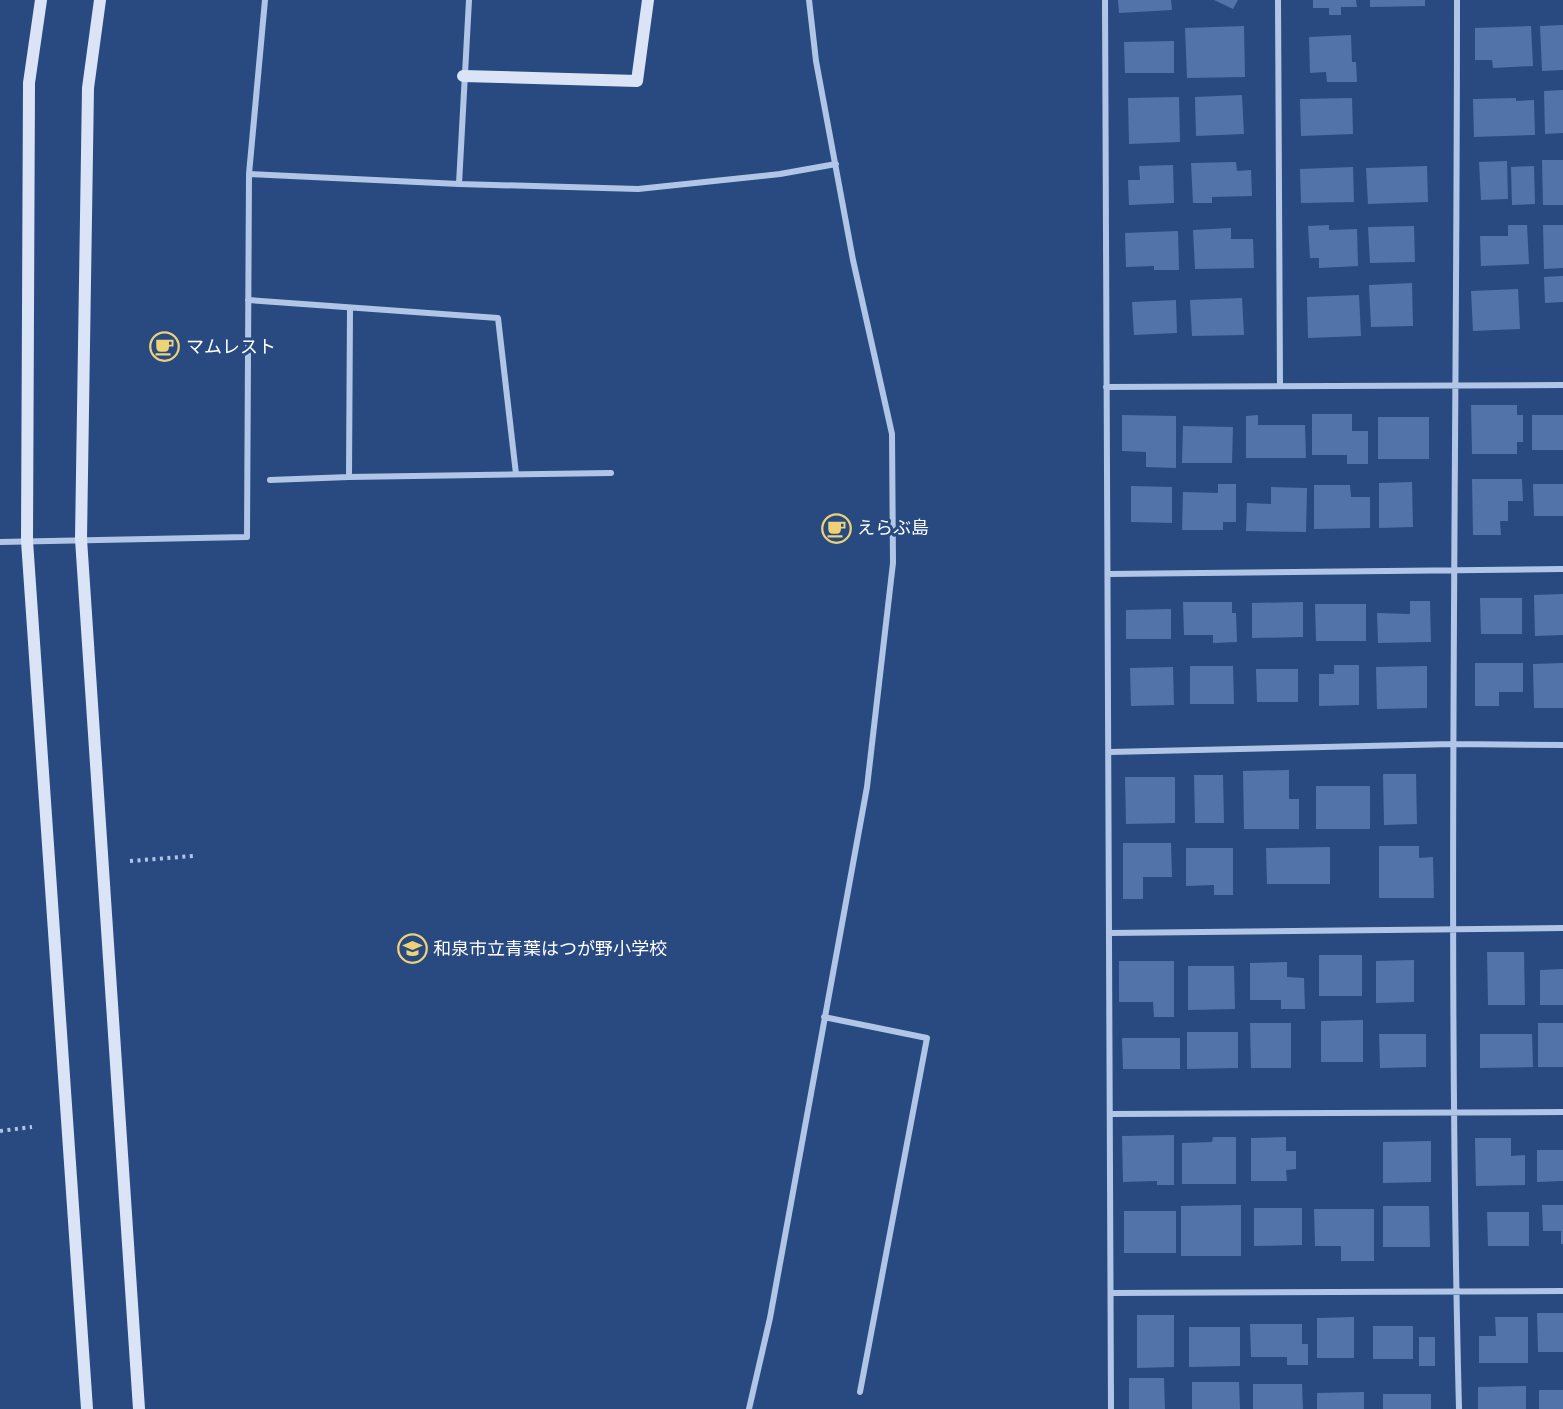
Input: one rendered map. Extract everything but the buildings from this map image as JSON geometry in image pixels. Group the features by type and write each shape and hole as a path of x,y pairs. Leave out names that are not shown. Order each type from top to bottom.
{"street":[{"path":"42,0 29,83 27,541 87,1409"},
{"path":"100,0 88,88 81,539 139,1409"},
{"path":"0,542 247,537 249,174 265,0"},
{"path":"459,184 469,0"},
{"path":"464,76 637,81 648,0"},
{"path":"749,1409 770,1318 867,788 893,563 892,434 853,260 816,61 809,0"},
{"path":"1105,0 1111,1409"},
{"path":"1278,0 1280,386"},
{"path":"1457,0 1457,386 1453,569 1453,744 1456,1291 1459,1409"},
{"path":"249,174 459,184 638,189 780,174 836,164"},
{"path":"248,300 498,318 516,474"},
{"path":"349,477 350,308"},
{"path":"1106,387 1563,385"},
{"path":"270,480 611,473"},
{"path":"1109,574 1563,568"},
{"path":"1110,752 1453,744 1563,745"},
{"path":"1109,933 1563,928"},
{"path":"825,1017 927,1038 860,1392"},
{"path":"1111,1114 1563,1112"},
{"path":"1112,1293 1563,1291"}],"path":[{"path":"130,861 193,856"},
{"path":"0,1131 32,1127"}],"place":[{"name":"マムレスト","path":"165,347"},
{"name":"えらぶ島","path":"836,528"},
{"name":"和泉市立青葉はつが野小学校","path":"412,949"}]}
